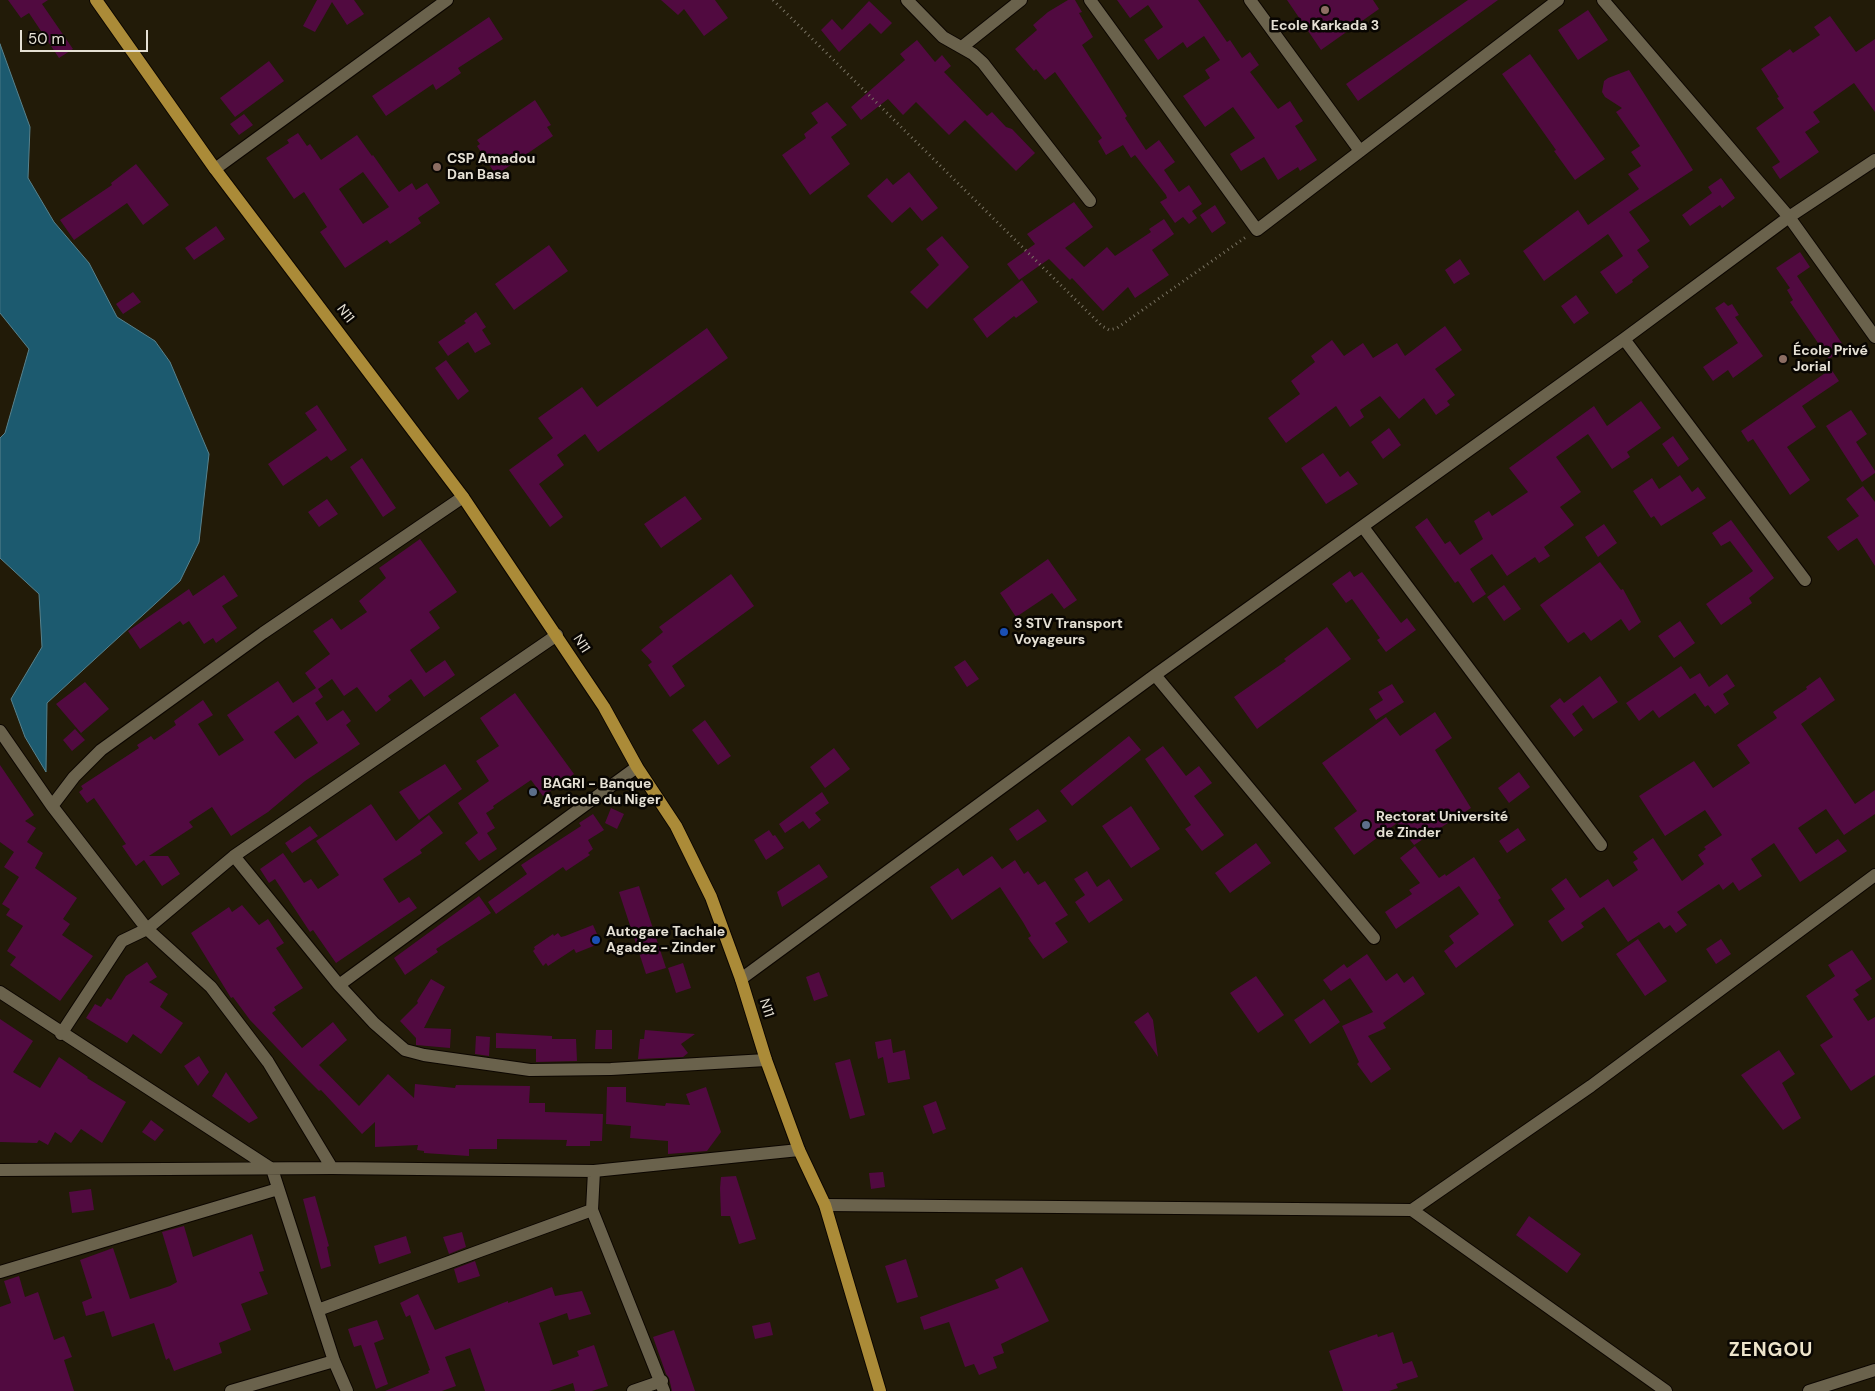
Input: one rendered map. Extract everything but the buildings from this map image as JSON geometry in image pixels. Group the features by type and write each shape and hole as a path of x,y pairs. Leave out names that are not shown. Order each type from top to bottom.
{"main road":[{"name":"N11","path":"96,0 215,169 463,497 604,707 638,767 676,826 710,897 742,979 766,1060 799,1150 825,1205 880,1391"}],"street":[{"path":"215,169 447,0"},
{"path":"907,0 943,37 962,47 983,63 1090,201"},
{"path":"962,47 1021,0"},
{"path":"1090,0 1257,230 1558,0"},
{"path":"1250,0 1360,151"},
{"path":"1603,0 1789,217 1875,337"},
{"path":"742,979 1155,675 1624,339 1789,217 1875,160"},
{"path":"1624,339 1805,580"},
{"path":"52,806 74,777 101,750 263,633 463,497"},
{"path":"1363,527 1601,846"},
{"path":"61,1034 122,941 147,928 234,856 557,635"},
{"path":"1155,675 1374,938"},
{"path":"0,731 52,806 147,928 212,988 268,1062 332,1168"},
{"path":"339,985 638,767"},
{"path":"234,856 339,985 374,1023 405,1050 424,1055 530,1070 611,1069 766,1060"},
{"path":"1412,1210 1591,1086 1875,876"},
{"path":"0,992 61,1034 272,1169 334,1361 347,1391"},
{"path":"0,1170 332,1168 594,1171 799,1150"},
{"path":"594,1171 592,1210 663,1386 633,1391"},
{"path":"0,1272 278,1189"},
{"path":"825,1205 1412,1210 1666,1391"},
{"path":"318,1310 592,1210"},
{"path":"231,1391 334,1361"},
{"path":"1809,1391 1875,1370"}],"path":[{"path":"774,0 1080,305 1102,326 1109,330 1118,328 1257,230"}],"water":[{"path":"0,44 30,127 28,178 54,222 89,263 117,317 155,341 170,362 209,454 199,542 180,581 47,703 46,772 25,737 11,699 42,647 39,594 0,558 0,438 5,433 29,349 0,313"}],"place":[{"name":"Ecole Karkada 3","path":"1325,10"},
{"name":"CSP Amadou Dan Basa","path":"437,167"},
{"name":"École Privé Jorial","path":"1783,359"},
{"name":"3 STV Transport Voyageurs","path":"1004,632"},
{"name":"BAGRI - Banque Agricole du Niger","path":"533,792"},
{"name":"Rectorat Université de Zinder","path":"1366,825"},
{"name":"Autogare Tachale Agadez - Zinder","path":"596,940"}],"district":[{"name":"ZENGOU","path":"1771,1351"}]}
